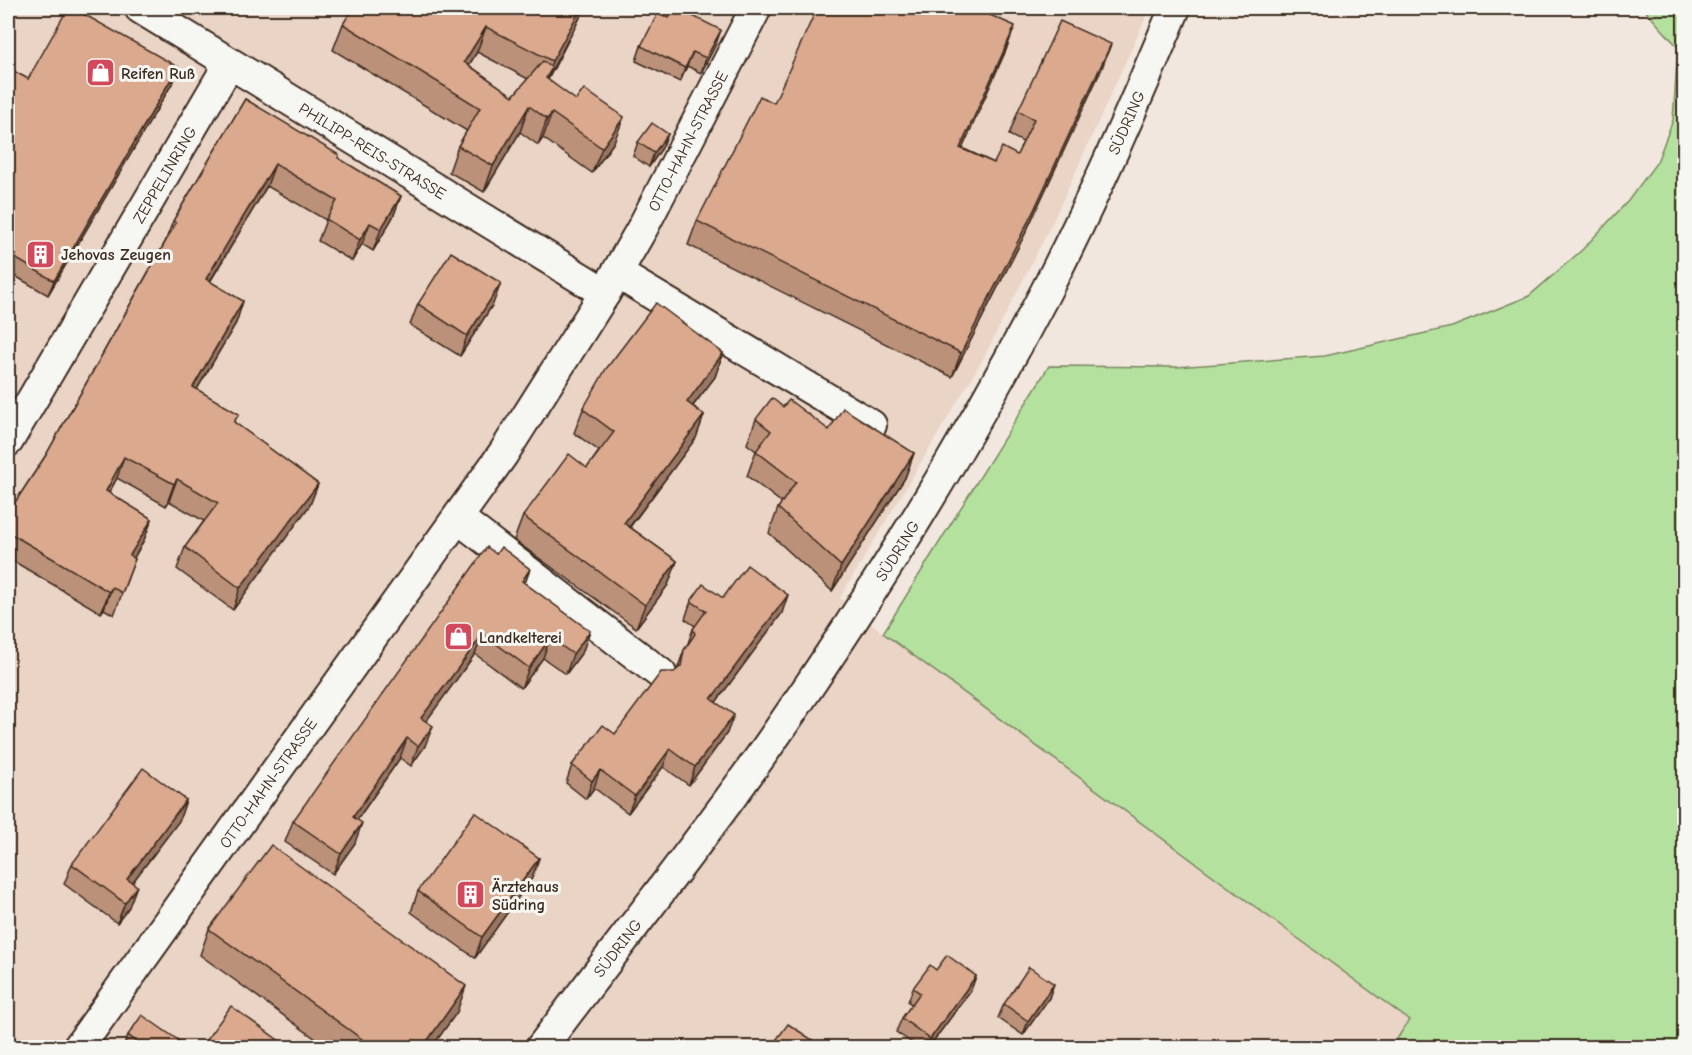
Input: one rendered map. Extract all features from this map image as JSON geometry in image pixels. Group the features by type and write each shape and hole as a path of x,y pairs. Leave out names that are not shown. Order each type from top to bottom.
{"street":[{"name":"PHILIPP-REIS-STRASSE","path":"140,8 229,64 611,283"},
{"name":"OTTO-HAHN-STRASSE","path":"78,1047 503,454 611,283 756,8"},
{"name":"SÜDRING","path":"548,1045 736,791 878,580 974,420 1046,291 1119,136 1174,8"},
{"name":"ZEPPELINRING","path":"8,441 229,64"},
{"path":"611,283 871,425"},
{"path":"458,518 661,674"}],"shaded area":[{"path":"8,8 1150,8 1054,219 984,357 840,598 883,633 1409,1021 1392,1047 8,1047"}],"green space":[{"path":"1643,8 1684,8 1684,1047 1392,1047 1409,1020 883,633 1049,366 1176,367 1325,356 1452,327 1529,296 1582,250 1628,201 1657,162 1673,120 1678,47"}],"building":[{"path":"68,8 73,8 178,67 54,281 8,254 8,151 10,147 8,145 8,68 28,79"},
{"path":"353,8 581,8 552,61 486,27 464,62 513,96 543,61 552,68 546,78 576,100 584,89 624,117 602,148 552,113 547,119 529,106 493,166 458,146 480,108 343,24"},
{"path":"674,8 721,30 706,58 693,52 685,68 641,46 658,13 669,18"},
{"path":"817,8 974,8 1015,26 960,148 994,163 1002,147 1017,155 1034,119 1018,111 1060,21 1111,44 1034,210 961,353 697,221 760,96 774,103"},
{"path":"245,99 339,155 338,158 401,196 381,229 370,223 360,240 326,219 337,201 275,164 206,279 243,301 193,387 239,414 234,422 318,484 240,588 185,547 218,503 177,479 174,484 124,457 106,491 152,519 130,555 135,559 122,593 112,587 109,592 8,532 8,513 46,455 176,223 173,221"},
{"path":"652,123 668,134 654,153 638,142"},
{"path":"451,252 501,283 467,336 418,304"},
{"path":"656,303 723,353 687,402 704,415 624,523 677,561 645,605 523,516 569,454 587,468 614,432 583,409 606,369"},
{"path":"772,398 783,407 789,400 829,430 843,408 914,453 841,566 778,508 796,482 756,451 771,431 756,419"},
{"path":"487,547 496,554 501,547 530,569 522,581 590,631 573,654 550,638 529,668 483,634 421,718 433,726 418,746 407,738 353,817 362,823 341,854 293,821"},
{"path":"747,565 788,595 711,699 734,715 695,767 670,749 635,796 600,770 592,781 572,765 603,725 615,734 661,672 674,672 681,666 684,650 695,634 693,629 706,611 691,601 703,584 723,598"},
{"path":"143,768 186,800 127,879 137,886 125,903 72,864"},
{"name":"Ärztehaus Südring","path":"475,812 539,858 482,937 418,891"},
{"path":"271,845 466,986 423,1047 373,1047 209,929"},
{"path":"947,955 976,976 930,1039 902,1018 920,993 913,988 930,965 936,970"},
{"path":"1029,967 1054,984 1028,1021 1004,1004"},
{"path":"231,1006 288,1047 201,1047"},
{"path":"142,1015 188,1047 135,1047 138,1043 128,1035"},
{"path":"788,1024 823,1047 771,1047"}],"place":[{"name":"Reifen Ruß","path":"100,73"},
{"name":"Jehovas Zeugen","path":"40,254"},
{"name":"Landkelterei","path":"458,637"},
{"name":"Ärztehaus Südring","path":"471,895"}]}
